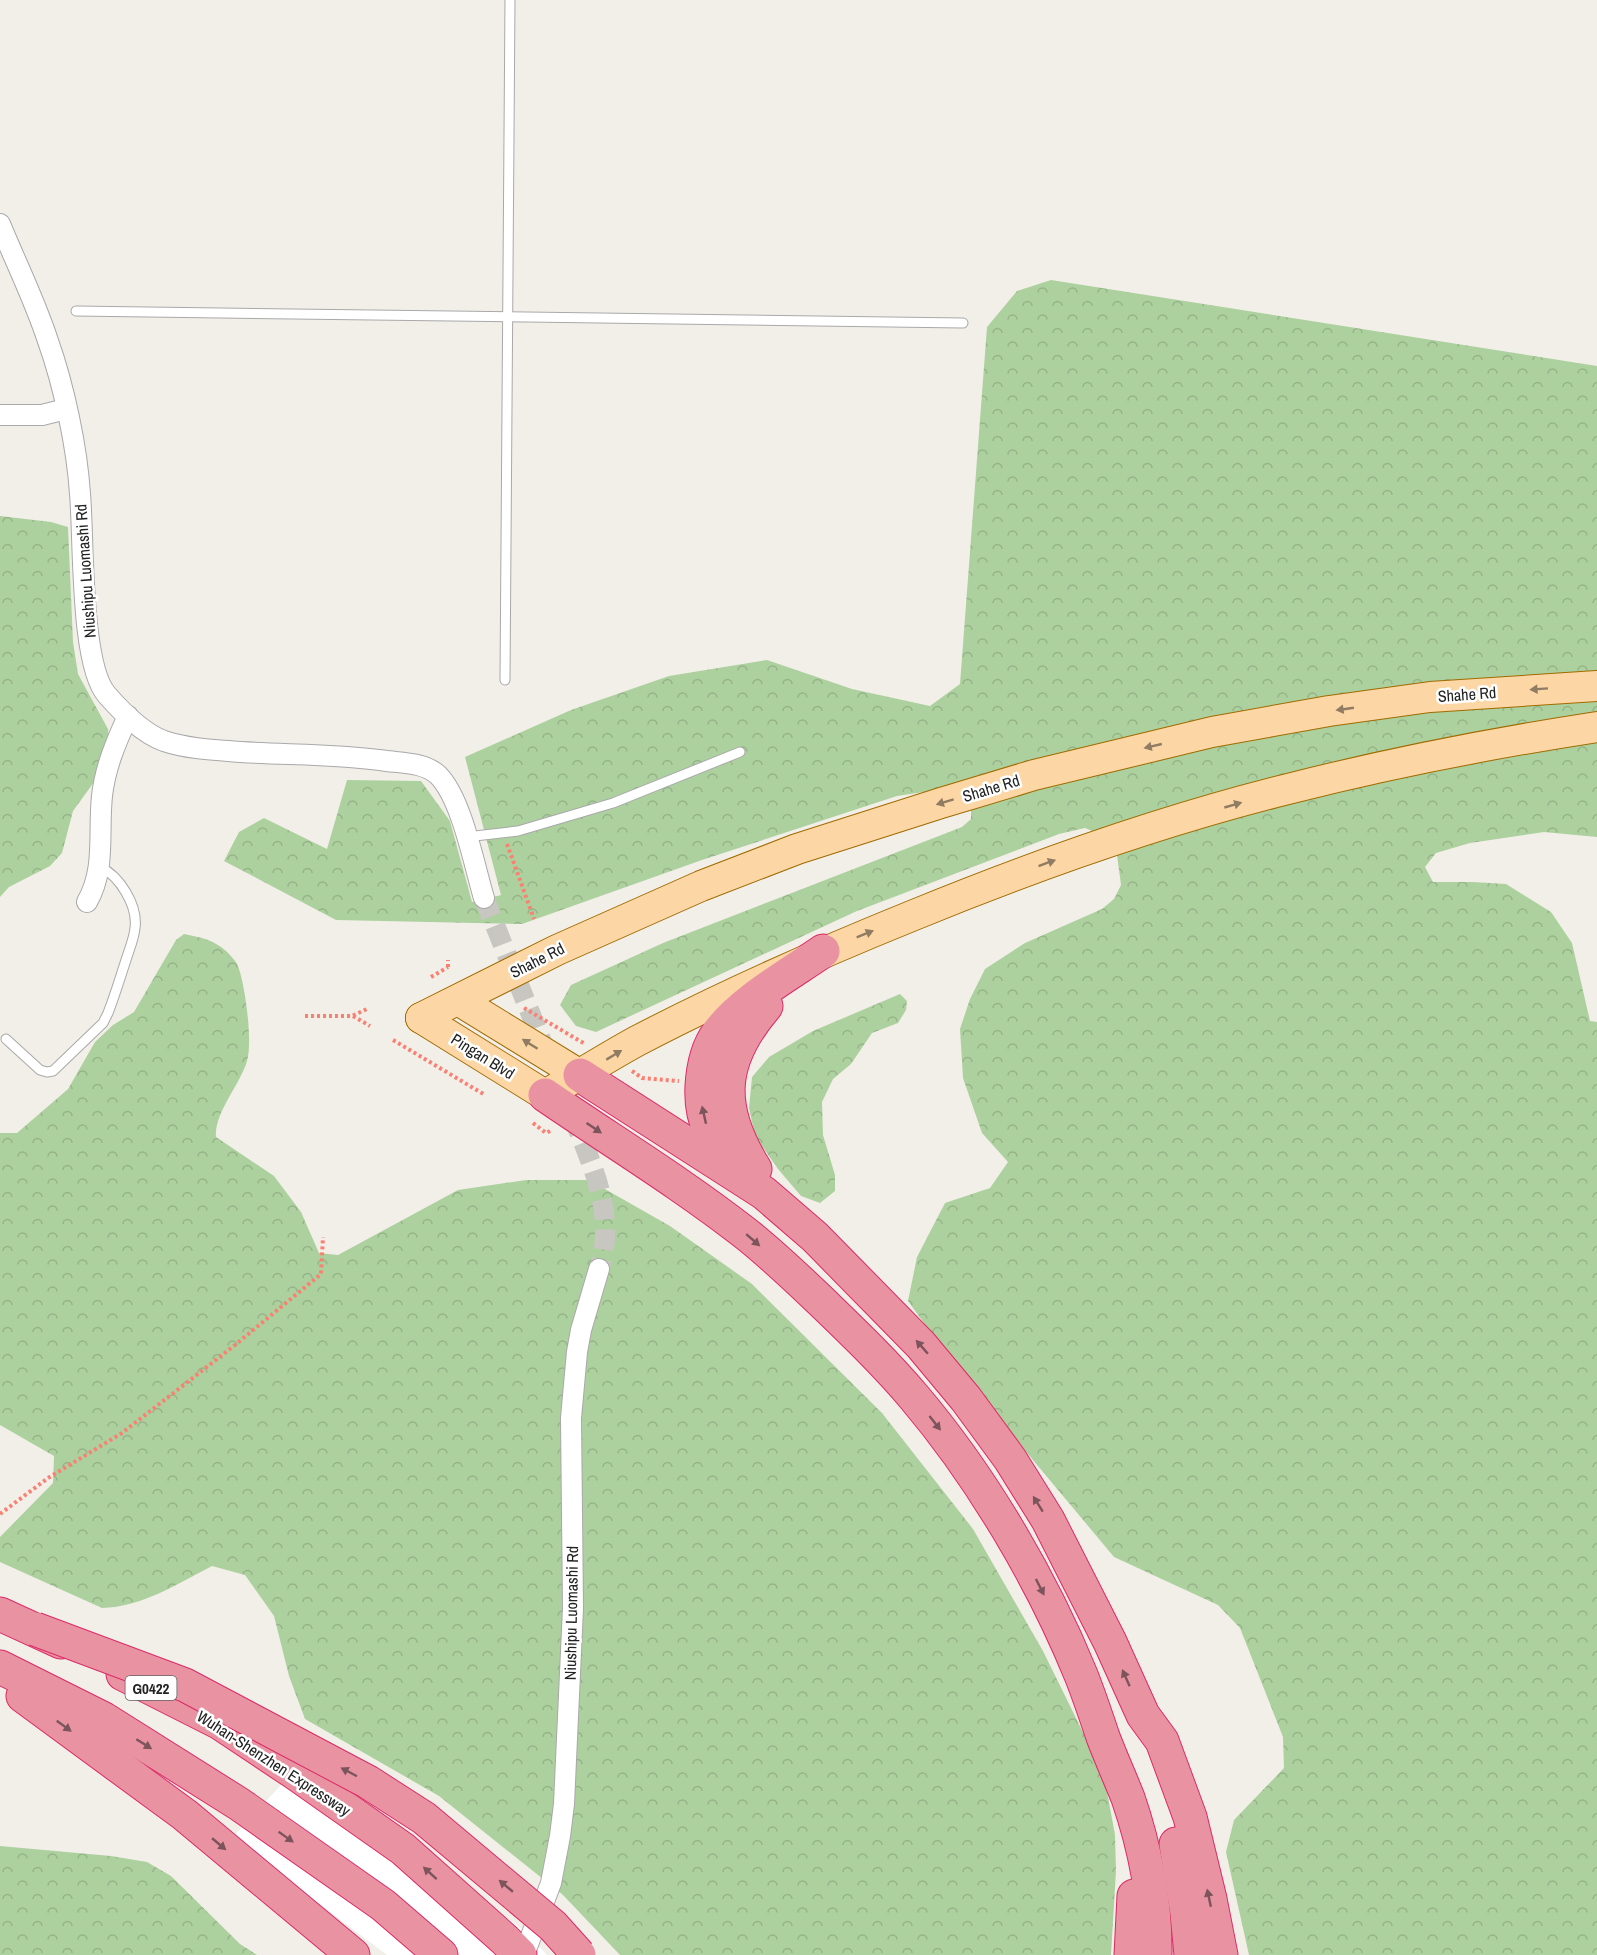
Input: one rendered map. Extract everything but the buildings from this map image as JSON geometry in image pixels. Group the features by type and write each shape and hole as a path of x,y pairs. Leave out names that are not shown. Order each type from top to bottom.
{"highway":[{"path":"774,1201 741,1146 728,1104 730,1065 757,1017 781,989 823,951"},
{"path":"585,1061 774,1201 815,1237 921,1345 966,1399 1010,1459 1048,1520 1110,1642 1143,1715 1162,1741 1190,1817 1221,1955"},
{"path":"539,1109 696,1197 747,1234 875,1353 949,1441 988,1498 1037,1581 1081,1676 1128,1799 1147,1871 1155,1955"},
{"name":"Wuhan-Shenzhen Expressway","path":"0,1614 35,1629 220,1724 295,1773 403,1849 522,1955"},
{"path":"35,1629 185,1685 368,1782 424,1818 553,1926 579,1955"},
{"path":"0,1667 104,1719 238,1804 383,1905 441,1955"},
{"path":"0,1679 185,1815 353,1955"},
{"path":"1143,1715 1146,1746 1177,1848 1191,1955"},
{"path":"1113,1764 1116,1790 1130,1850 1134,1886 1131,1955"}],"main road":[{"name":"Shahe Rd","path":"421,1018 557,950 701,886 797,849 1034,775 1212,732 1329,711 1430,697 1597,686"},
{"path":"539,1109 585,1061 636,1042 823,951 1045,864 1177,820 1287,789 1409,761 1597,727"},
{"name":"Pingan Blvd","path":"458,1000 585,1061"},
{"name":"Pingan Blvd","path":"421,1018 539,1109"}],"street":[{"name":"Niushipu Luomashi Rd","path":"0,224 49,343 66,409 80,490 86,615 92,659 105,693 147,731 162,740 180,745 212,750 374,759 429,769 438,776 459,813 484,898"},
{"path":"0,415 42,415 66,409"},
{"path":"87,902 94,890 100,867 104,781 117,739 128,716"},
{"name":"Niushipu Luomashi Rd","path":"522,1955 551,1883 564,1804 573,1608 572,1418 577,1352 586,1308 600,1269"}],"lane":[{"path":"505,680 510,0"},
{"path":"75,311 963,323"},
{"path":"466,837 504,833 542,825 613,803 740,752"},
{"path":"6,1039 40,1070 47,1072 60,1066 103,1023 132,942 135,918 122,888 108,871 100,867"}],"path":[{"path":"504,833 534,919"},
{"path":"431,977 448,967 448,960"},
{"path":"524,1008 585,1061"},
{"path":"305,1016 352,1016 367,1009"},
{"path":"352,1016 370,1026"},
{"path":"393,1040 485,1095"},
{"path":"630,1070 642,1078 682,1081"},
{"path":"539,1109 546,1133"},
{"path":"0,1514 48,1478 122,1433 321,1274 323,1237"}],"green space":[{"path":"1051,280 1597,366 1597,837 1544,832 1470,843 1436,853 1425,867 1433,882 1506,884 1551,912 1572,943 1590,1021 1597,1022 1597,1955 1249,1955 1226,1852 1234,1820 1284,1768 1283,1737 1240,1628 1218,1605 1114,1557 957,1369 908,1301 917,1257 945,1203 990,1188 1008,1162 982,1133 963,1078 960,1029 970,999 985,969 1025,943 1102,909 1114,899 1121,885 1117,855 1106,837 1085,828 1059,834 857,911 596,1032 576,1026 560,1005 571,985 663,943 962,827 971,819 971,804 951,788 897,796 702,860 522,924 336,920 224,861 239,832 264,818 327,849 347,780 421,781 450,821 472,902 501,895 465,757 571,710 669,676 767,660 852,689 930,706 960,684 987,327 1017,291"},
{"path":"0,516 51,522 68,527 73,642 78,674 108,729 110,751 102,771 73,811 62,853 50,866 9,887 0,897"},
{"path":"184,934 212,942 229,954 238,966 246,999 249,1052 244,1070 219,1118 216,1137 274,1176 301,1212 319,1253 338,1255 458,1190 526,1180 589,1180 670,1226 752,1284 882,1413 973,1529 1043,1651 1104,1775 1115,1835 1116,1871 1111,1955 620,1955 563,1895 439,1796 305,1719 289,1676 274,1616 245,1575 212,1566 145,1599 117,1607 102,1608 0,1562 0,1537 53,1483 54,1456 0,1425 0,1133 17,1133 68,1089 95,1042 113,1025 134,1012 176,940"},
{"path":"900,994 907,1001 906,1010 898,1023 872,1033 851,1064 833,1079 822,1102 823,1135 835,1175 835,1191 820,1203 801,1196 778,1169 755,1136 749,1108 752,1077 769,1057 813,1031"},
{"path":"0,1846 111,1856 147,1862 171,1876 240,1944 257,1955 0,1955"}],"pier":[{"path":"304,1760 523,1930 547,1955 387,1955 232,1838"}],"tunnel":[{"path":"484,898 548,1057"},
{"path":"572,1115 594,1171 604,1210 604,1249 599,1269"}]}
